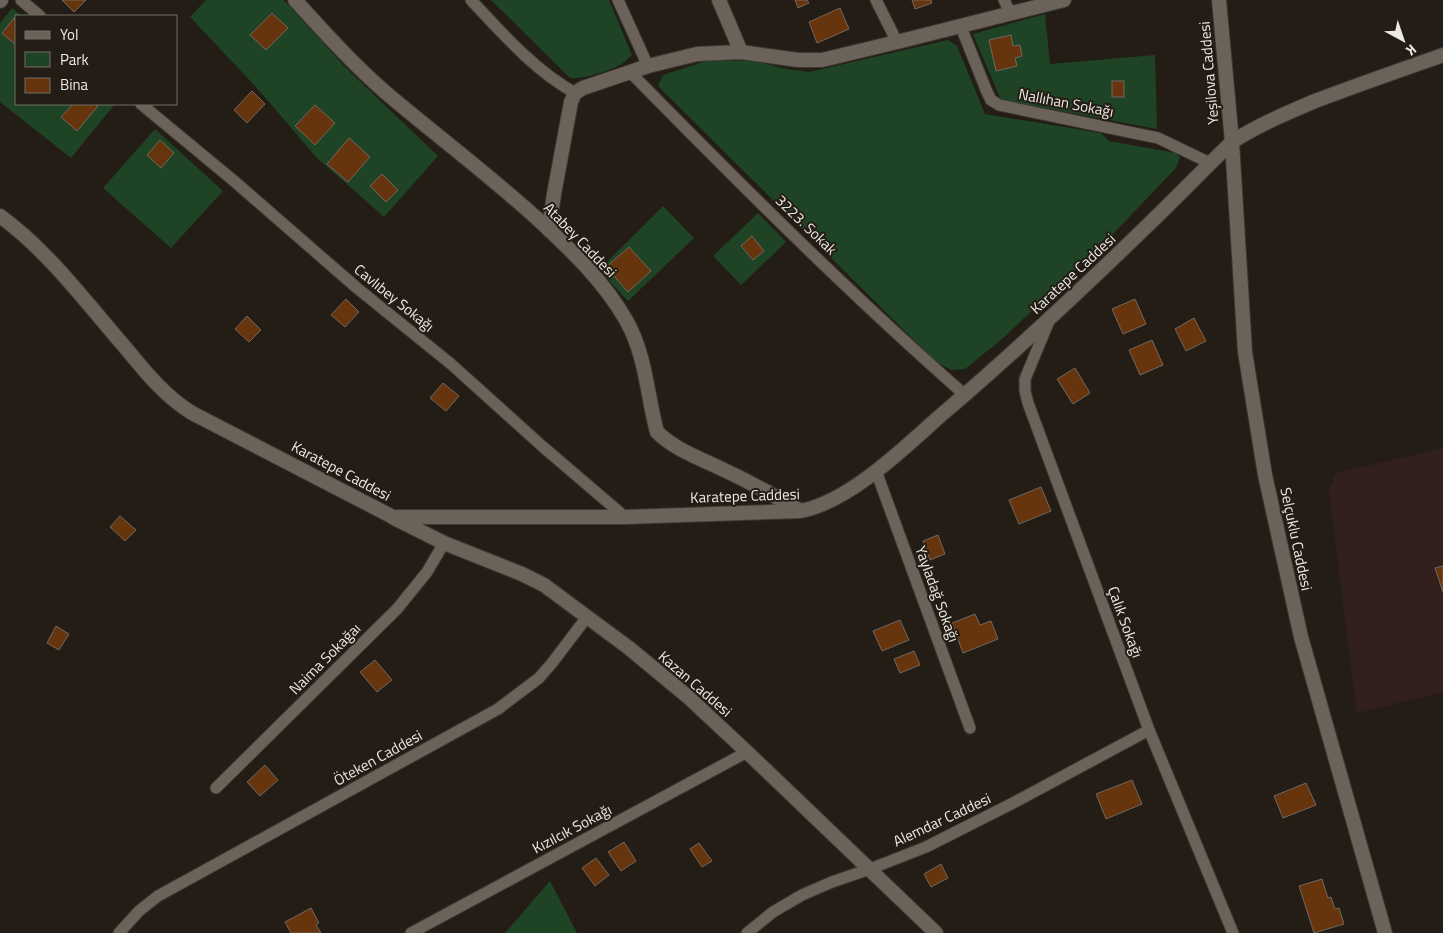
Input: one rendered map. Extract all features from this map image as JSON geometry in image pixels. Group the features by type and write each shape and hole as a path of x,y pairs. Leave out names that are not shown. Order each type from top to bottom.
{"street":[{"path":"21,0 39,15"},
{"name":"Atabey Caddesi","path":"295,0 330,38 384,91 460,152 549,230 599,281 627,321 639,347 657,432 664,439 678,447 801,511"},
{"path":"471,0 531,62 575,94"},
{"path":"618,0 648,66"},
{"path":"720,0 741,52"},
{"path":"876,0 897,42"},
{"path":"1004,0 1011,14"},
{"path":"549,230 559,162 571,102 575,94 594,83 648,66 697,54 741,52 798,60 822,60 1064,0"},
{"name":"Yeşilova Caddesi","path":"1219,0 1232,142"},
{"name":"Nallıhan Sokağı","path":"961,27 986,92 991,100 999,105 1158,138 1210,163"},
{"name":"Karatepe Caddesi","path":"0,216 43,254 174,401 209,422 393,517 625,517 801,511 813,509 829,501 876,471 965,396 1149,224 1232,142 1263,124 1298,108 1443,55"},
{"name":"3223. Sokak","path":"630,72 858,298 965,396"},
{"name":"Cavlıbey Sokağı","path":"143,105 357,288 451,364 625,517"},
{"name":"Selçuklu Caddesi","path":"1232,142 1245,352 1265,476 1301,636 1385,933"},
{"name":"Çalık Sokağı","path":"1050,317 1025,379 1028,403 1148,730 1233,933"},
{"name":"Yayladağ Sokağı","path":"876,471 970,728"},
{"name":"Kazan Caddesi","path":"393,517 444,544 522,574 544,585 629,648 687,696 936,933"},
{"name":"Naima Sokağaı","path":"216,788 397,609 428,572 444,544"},
{"name":"Öteken Caddesi","path":"119,933 139,911 158,896 498,709 539,678 587,617"},
{"name":"Alemdar Caddesi","path":"747,933 773,912 802,895 926,847 1148,730"},
{"name":"Kızılcık Sokağı","path":"412,933 747,752"}],"shaded area":[{"path":"1443,448 1443,692 1357,713 1329,490 1336,473"}],"green space":[{"path":"206,0 284,0 346,68 438,156 384,217 316,157 256,87 190,17"},
{"path":"491,0 609,0 632,55 618,66 605,71 589,76 570,78"},
{"path":"12,8 21,15 15,15 15,105 114,105 71,158 0,102 0,23"},
{"path":"1045,14 1050,64 1155,55 1157,129 1001,100 973,34"},
{"path":"948,40 957,46 985,114 1101,133 1109,141 1176,153 1180,158 1176,168 1113,234 1002,339 965,369 951,370 935,361 658,86 663,75 709,60 757,61 781,68 809,72"},
{"path":"155,129 223,191 171,248 103,188"},
{"path":"663,206 694,238 628,301 599,270"},
{"path":"758,213 786,242 741,285 713,256"},
{"path":"550,881 577,933 505,933"}],"building":[{"path":"62,0 86,0 74,12"},
{"path":"795,0 807,0 809,3 798,8"},
{"path":"912,0 931,0 932,3 915,9"},
{"path":"840,8 849,29 817,43 809,22"},
{"path":"272,13 288,28 266,50 250,35"},
{"path":"14,18 15,44 2,33"},
{"path":"1011,35 1013,46 1020,45 1022,56 1015,58 1017,66 996,71 989,40"},
{"path":"1112,81 1124,81 1124,97 1112,97"},
{"path":"252,91 265,104 247,123 234,110"},
{"path":"72,105 98,106 77,131 61,117"},
{"path":"315,105 335,123 315,145 295,126"},
{"path":"349,138 370,157 348,182 327,164"},
{"path":"160,140 174,153 161,168 147,155"},
{"path":"382,174 398,190 386,202 370,186"},
{"path":"752,236 764,251 753,260 741,246"},
{"path":"629,247 651,271 628,292 606,267"},
{"path":"346,299 359,312 345,327 331,315"},
{"path":"1135,299 1146,324 1123,334 1112,309"},
{"path":"247,316 261,330 249,342 235,329"},
{"path":"1194,318 1206,341 1186,351 1175,329"},
{"path":"1152,340 1163,365 1140,375 1129,350"},
{"path":"1075,368 1090,393 1073,404 1057,379"},
{"path":"443,383 459,396 446,411 430,398"},
{"path":"1041,487 1051,511 1019,524 1009,500"},
{"path":"120,516 136,530 125,541 110,527"},
{"path":"938,535 945,554 930,560 923,541"},
{"path":"1443,566 1443,592 1435,568"},
{"path":"975,614 980,625 991,621 998,639 963,653 952,623"},
{"path":"900,620 909,640 882,651 873,631"},
{"path":"56,626 69,634 59,650 47,643"},
{"path":"914,651 920,665 900,673 894,659"},
{"path":"375,660 392,680 377,692 360,672"},
{"path":"265,765 278,780 260,796 247,782"},
{"path":"1132,780 1142,804 1106,819 1096,794"},
{"path":"1306,783 1316,805 1283,818 1274,796"},
{"path":"624,842 636,861 621,871 608,852"},
{"path":"699,843 712,861 702,867 690,849"},
{"path":"596,858 609,875 595,886 582,868"},
{"path":"941,864 948,878 931,887 924,874"},
{"path":"1322,879 1328,898 1331,897 1335,909 1339,908 1344,924 1314,933 1299,886"},
{"path":"311,908 319,923 316,925 321,933 291,933 285,922"}]}
